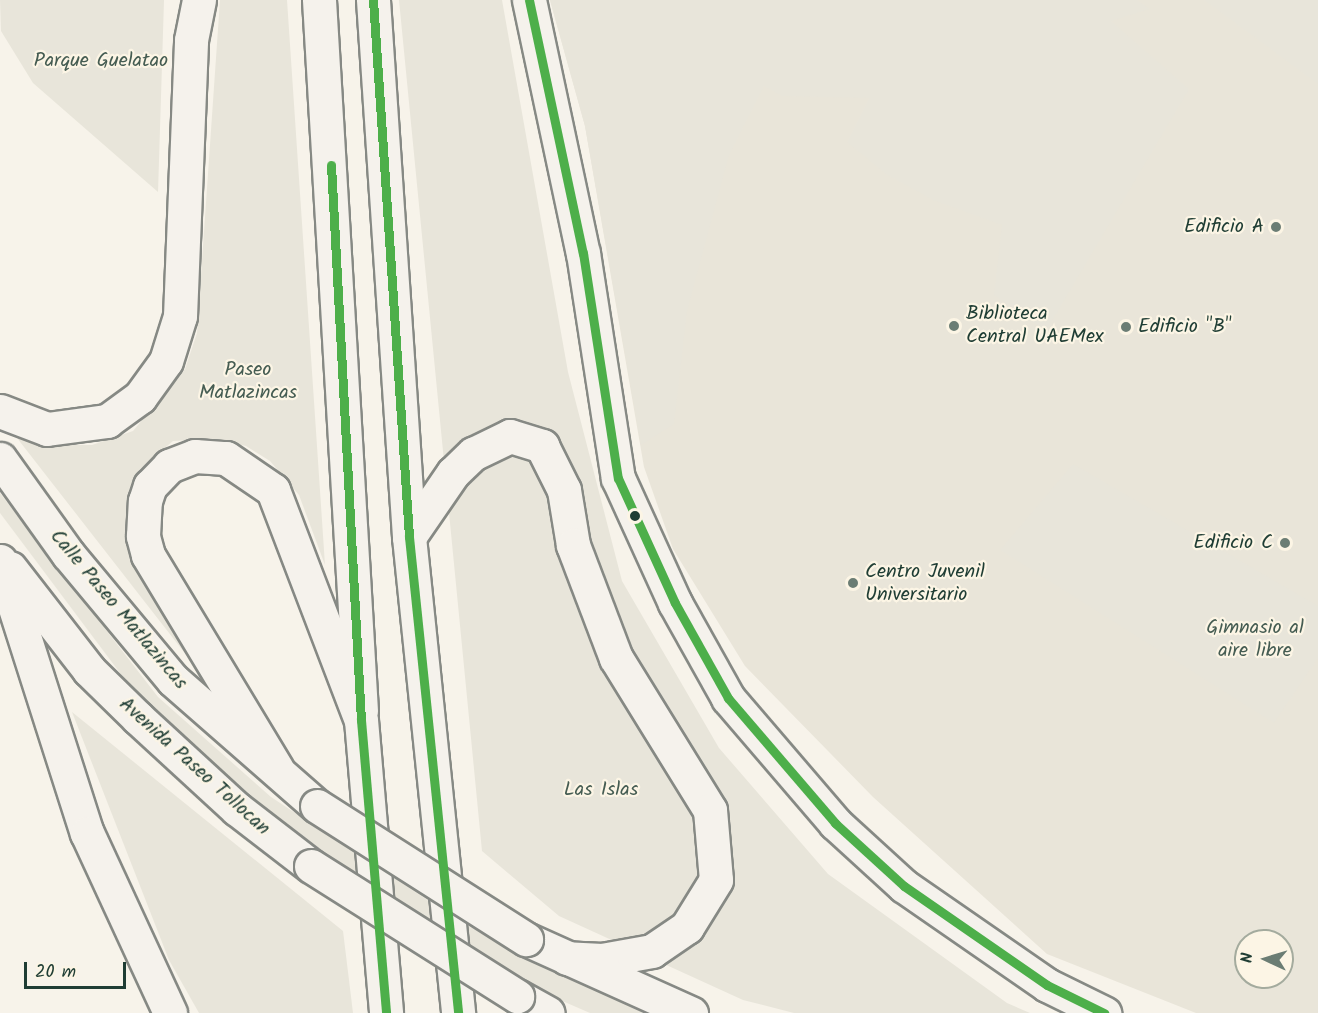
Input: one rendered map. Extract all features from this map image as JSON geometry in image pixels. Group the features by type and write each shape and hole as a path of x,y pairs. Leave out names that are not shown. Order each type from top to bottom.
{"main road":[{"path":"0,411 47,429 106,422 140,397 166,361 180,316 191,40 199,0"},
{"path":"319,0 361,720 386,1013"},
{"path":"373,0 409,537 458,1013"},
{"path":"529,0 583,253 618,478 675,603 718,679 784,768 904,886 1047,985 1104,1013"},
{"path":"409,537 453,473 473,454 510,436 542,446 564,490 576,556 616,658 710,810 716,880 687,927 652,951 602,960 567,958"},
{"path":"361,720 273,490 226,458 195,456 169,466 150,486 145,501 143,536 148,555 277,769 317,806 526,939 691,1013"},
{"name":"Calle Paseo Matlazincas","path":"0,459 68,554 172,680 277,769"},
{"name":"Avenida Paseo Tollocan","path":"0,555 89,670 237,810 311,866 517,996 548,1013"},
{"path":"0,561 87,832 170,1013"}],"shaded area":[{"path":"550,0 1318,0 1318,1013 1196,1013 1047,954 873,797 745,666 673,549 644,467 585,126"}],"green space":[{"name":"Parque Guelatao","path":"0,0 164,0 158,192 33,83 1,31"},
{"name":"Paseo Matlazincas","path":"220,0 287,0 325,565 299,495 270,461 246,446 216,439 173,441 140,469 126,505 127,548 201,674 17,438 44,445 92,445 133,431 185,369 197,333"},
{"name":"Las Islas","path":"399,0 502,0 568,372 622,581 719,748 828,874 1007,1003 1030,1013 794,1013 743,1000 559,916 482,851"},
{"path":"550,0 1137,0 1150,9 1111,21 1189,89 1046,331 994,295 1002,225 933,200 886,174 847,142 869,98 782,96 764,86 729,155 687,311 674,424 641,445 585,126"},
{"path":"1204,0 1318,0 1318,84"},
{"name":"Gimnasio al aire libre","path":"1073,464 1318,606 1318,658 1274,723 1000,550"},
{"path":"0,493 158,697 271,797 464,924 650,1013 590,1013 537,990 356,877 226,782 135,693 0,513"},
{"path":"72,712 343,931 353,1013 199,1013 169,960"}],"transit line":[{"path":"373,0 409,537 458,1013"},
{"path":"529,0 583,253 618,478 675,603 728,698 835,823 904,886 1047,985 1104,1013"},
{"path":"331,165 361,720 386,1013"}],"place":[{"name":"Edificio A","path":"1276,227"},
{"name":"Biblioteca Central UAEMex","path":"954,326"},
{"name":"Edificio \"B\"","path":"1126,327"},
{"name":"Edificio C","path":"1285,543"},
{"name":"Centro Juvenil Universitario","path":"853,583"}]}
